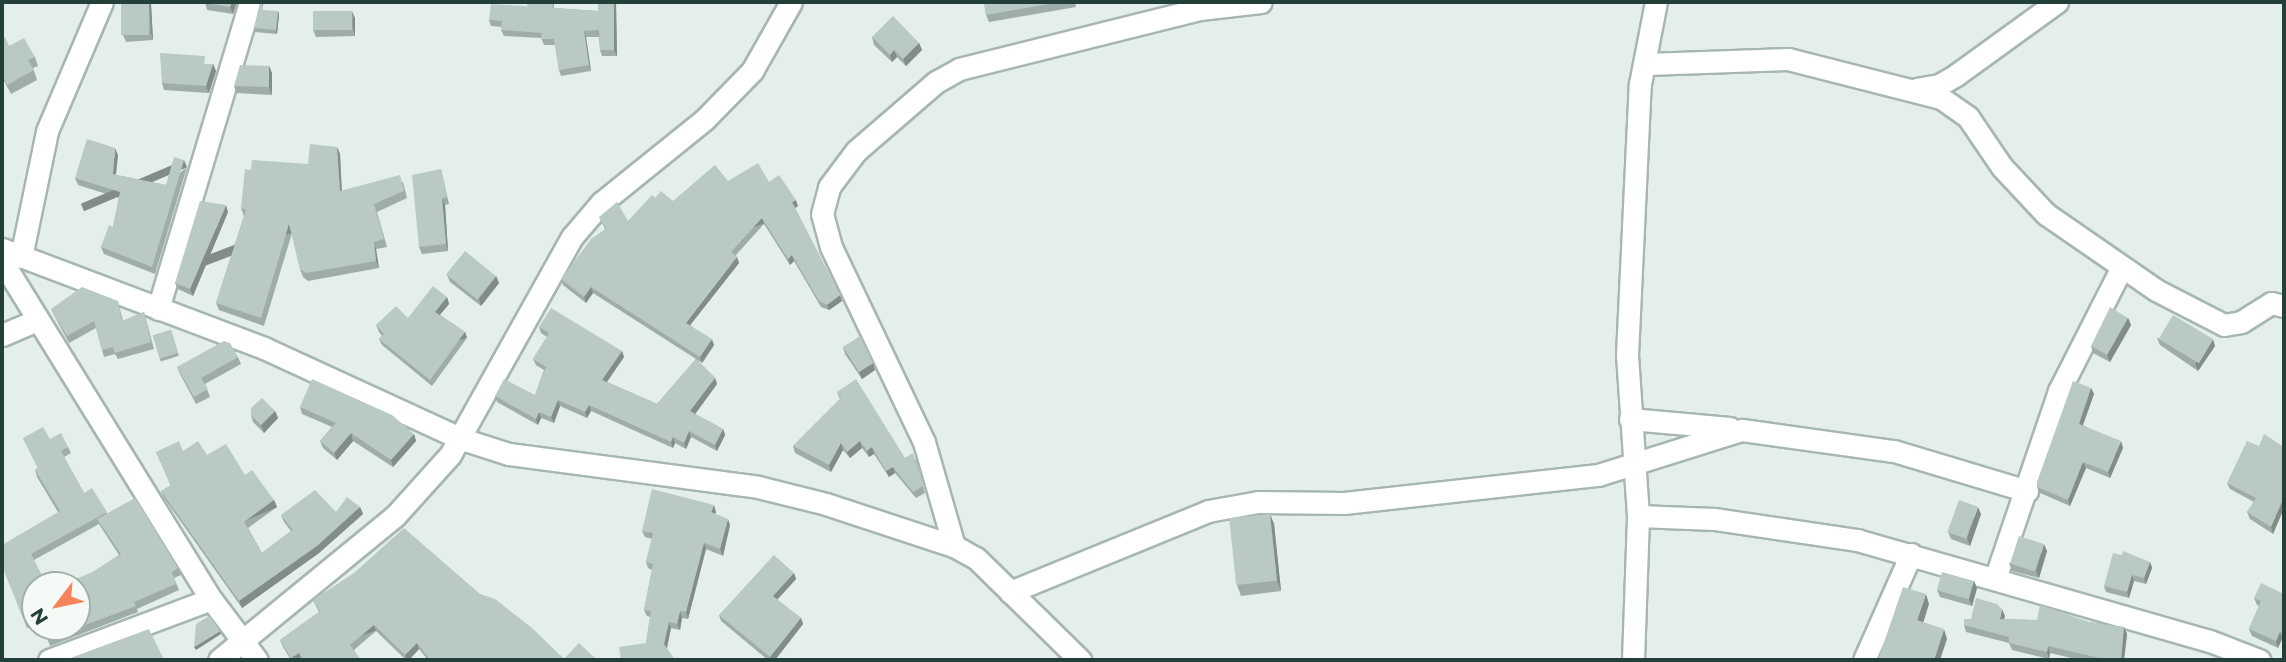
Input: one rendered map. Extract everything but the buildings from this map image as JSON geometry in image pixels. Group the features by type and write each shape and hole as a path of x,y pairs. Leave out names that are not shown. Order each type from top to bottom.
{"street":[{"path":"102,2 47,131 8,256 37,320 211,599 257,660"},
{"path":"158,309 250,2"},
{"path":"219,660 395,516 462,439 572,237 601,203 704,120 752,71 791,2"},
{"path":"954,546 924,442 831,247 821,214 830,187 856,151 936,82 959,69 1200,9 1261,2"},
{"path":"1633,660 1638,516 1632,466 1627,355 1640,84 1647,64 1656,2"},
{"path":"1904,89 1939,85 2057,2"},
{"path":"1647,64 1788,59 1904,89 1955,106 2022,191 2122,269 2202,317 2224,325 2241,322 2271,303 2284,306"},
{"path":"8,256 264,348 462,439 563,463 758,488 826,504 954,546 976,558 1080,660"},
{"path":"1994,579 2059,391 2122,269"},
{"path":"2,335 37,320"},
{"path":"1630,419 1742,430 1894,451 2026,491"},
{"path":"1010,592 1208,511 1258,502 1344,503 1598,475 1742,430"},
{"path":"1638,516 1678,516 1785,528 1911,554 2210,641 2259,660"},
{"path":"1864,660 1911,554"},
{"path":"49,660 211,599"}]}
